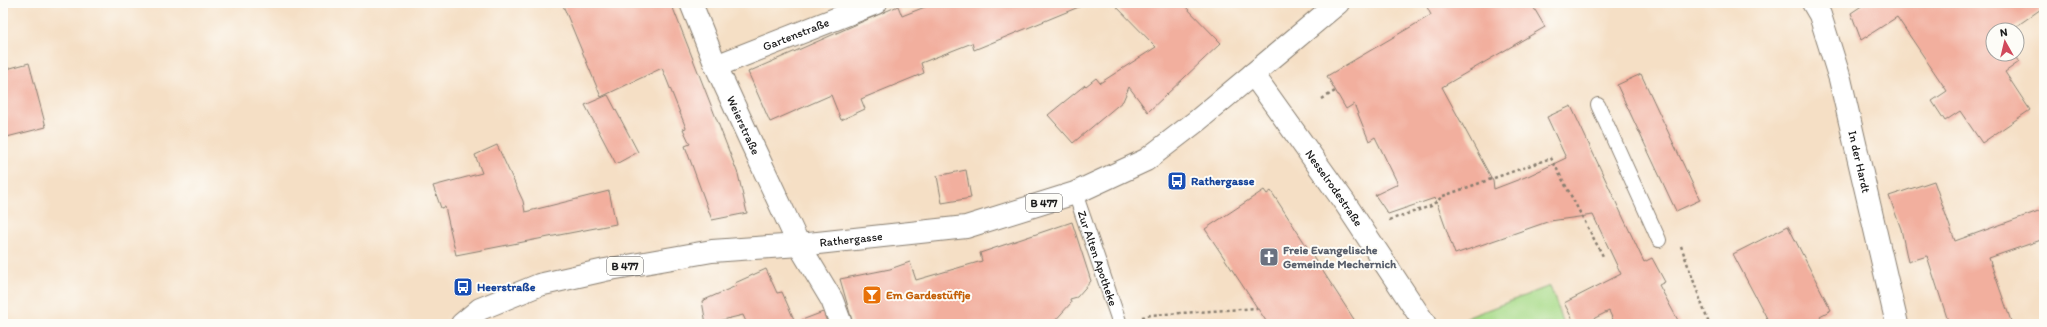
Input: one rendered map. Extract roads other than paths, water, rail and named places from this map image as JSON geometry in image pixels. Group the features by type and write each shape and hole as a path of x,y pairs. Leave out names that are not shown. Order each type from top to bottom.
{"street":[{"name":"Weierstraße","path":"691,3 716,66 799,245 832,300 841,324"},
{"name":"Gartenstraße","path":"716,66 876,3"},
{"name":"Rathergasse","path":"799,245 966,227 1075,193 1146,160 1338,3"},
{"name":"In der Hardt","path":"1813,3 1820,15 1840,79 1897,324"},
{"name":"Nesselrodestraße","path":"1253,74 1340,197 1425,324"},
{"name":"B 477","path":"462,324 480,309 539,285 583,275 712,251 799,245"}],"lane":[{"path":"1598,105 1659,240"},
{"name":"Zur Alten Apotheke","path":"1075,193 1120,323"}],"place":[{"name":"Rathergasse","path":"1177,181"},
{"name":"Freie Evangelische Gemeinde Mechernich","path":"1269,257"},
{"name":"Heerstraße","path":"463,287"},
{"name":"Em Gardestüffje","path":"872,295"}]}
